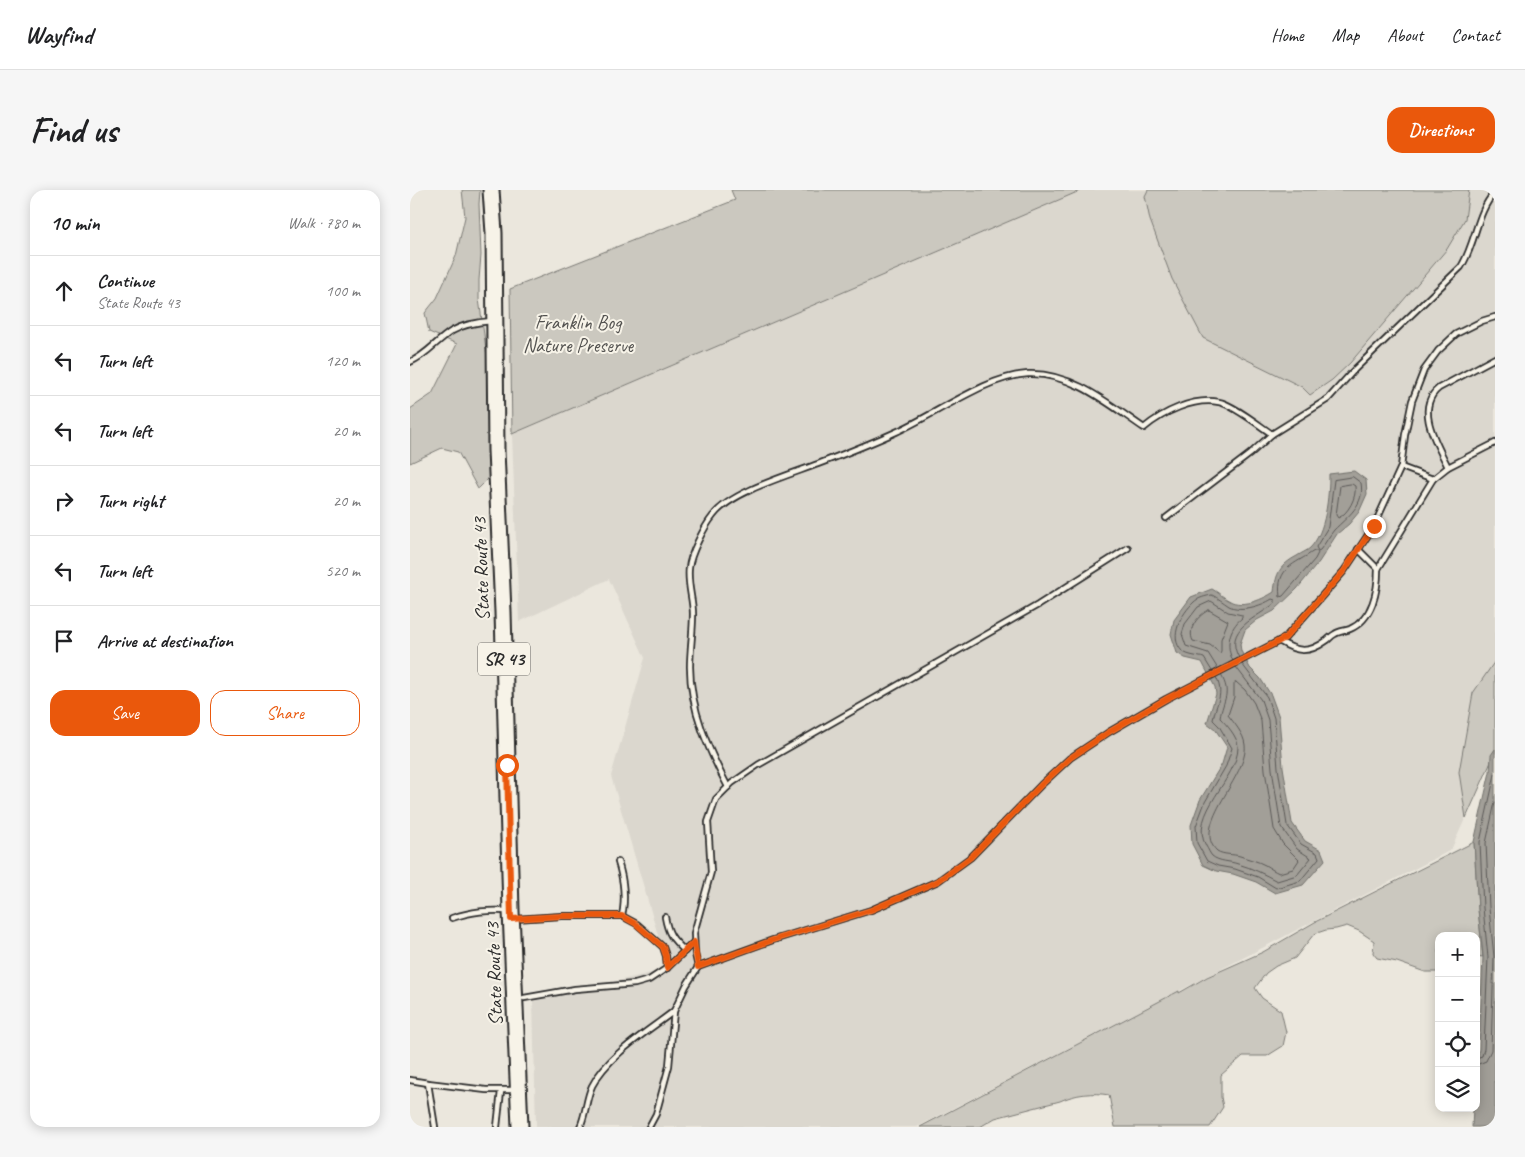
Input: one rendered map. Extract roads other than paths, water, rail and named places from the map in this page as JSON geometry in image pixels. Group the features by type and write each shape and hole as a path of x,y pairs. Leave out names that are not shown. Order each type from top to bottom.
{"main road":[{"name":"State Route 43","path":"491,190 494,233 496,450 520,1127"}],"lane":[{"path":"1166,518 1250,454 1272,434 1328,399 1461,266 1468,254 1480,215 1495,192"},
{"path":"649,1127 656,1114 669,1066 674,1011 698,967 764,943 871,910 938,881 971,857 1070,758 1109,732 1285,638 1344,571 1374,526 1402,467 1405,435 1412,401 1424,370 1438,351 1456,334 1482,321 1495,317"},
{"path":"410,362 418,358 452,331 480,322 494,321"},
{"path":"1448,467 1430,428 1427,414 1431,394 1495,358"},
{"path":"728,787 716,764 704,733 693,694 690,668 693,612 689,568 700,538 713,516 724,505 782,477 898,432 997,381 1029,374 1050,376 1071,382 1144,428 1156,417 1167,411 1205,401 1220,402 1272,434"},
{"path":"1279,641 1290,648 1303,652 1313,649 1336,633 1351,629 1362,621 1374,601 1378,587 1378,568 1433,479 1448,467 1495,443"},
{"path":"1402,467 1433,479"},
{"path":"698,967 694,942 698,916 711,872 708,822 716,799 728,787 758,764 1038,605 1128,548"},
{"path":"1358,550 1378,568"},
{"path":"618,862 624,882 625,902 622,916"},
{"path":"452,918 486,910 511,915 622,916 636,924 663,947 667,968"},
{"path":"665,917 668,932 685,951"},
{"path":"524,998 575,989 635,984 657,976 694,942"},
{"path":"580,1127 592,1087 603,1071 625,1048 674,1011"},
{"path":"410,1080 501,1091 518,1090"},
{"path":"428,1083 435,1127"},
{"path":"497,1127 501,1091"}],"water":[{"path":"1354,471 1366,480 1367,494 1359,512 1337,534 1319,562 1297,589 1274,611 1257,620 1245,630 1240,644 1241,651 1250,668 1260,678 1271,695 1279,717 1283,767 1292,823 1305,841 1321,850 1325,860 1303,885 1275,893 1256,882 1233,874 1216,871 1203,865 1192,844 1191,825 1200,800 1222,764 1227,747 1215,729 1207,723 1216,694 1215,687 1202,662 1185,658 1177,653 1171,634 1174,620 1191,597 1212,589 1232,602 1243,604 1260,600 1274,592 1276,580 1283,566 1310,548 1320,533 1326,513 1329,474"},
{"path":"1495,749 1495,1127 1472,1127 1473,1112 1480,1112 1480,1026 1483,957 1474,842 1490,772 1491,755"}],"park label":[{"name":"Franklin Bog Nature Preserve","path":"578,334"}]}
